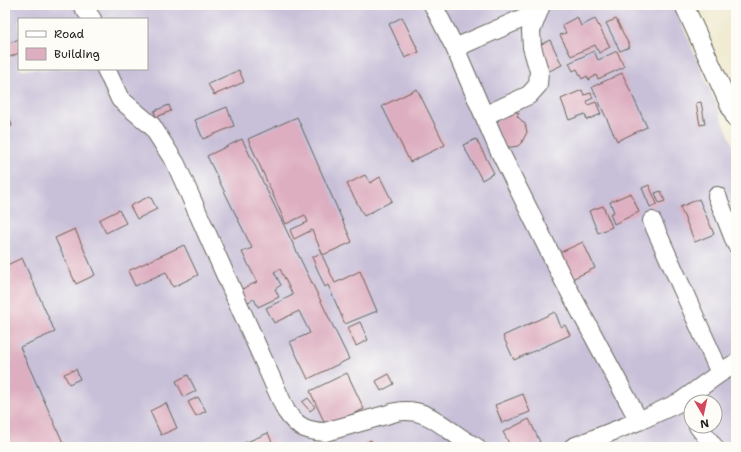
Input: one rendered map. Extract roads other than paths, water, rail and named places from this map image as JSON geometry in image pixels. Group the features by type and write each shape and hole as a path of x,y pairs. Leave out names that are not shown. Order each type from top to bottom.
{"lane":[{"path":"82,5 91,18"},
{"path":"433,5 455,48 498,148 564,281 639,421"},
{"path":"684,5 736,118"},
{"path":"455,48 539,9"},
{"path":"484,116 529,95 538,85 539,72 532,47 531,31 539,9"},
{"path":"106,70 120,98 152,126 176,164 286,411 293,421 302,428 313,432 325,432 396,412 406,410 417,411 476,447"},
{"path":"717,196 736,244"},
{"path":"652,221 720,373"},
{"path":"573,447 639,421 680,402 736,363"},
{"path":"680,402 683,406"},
{"path":"704,434 714,447"}]}
